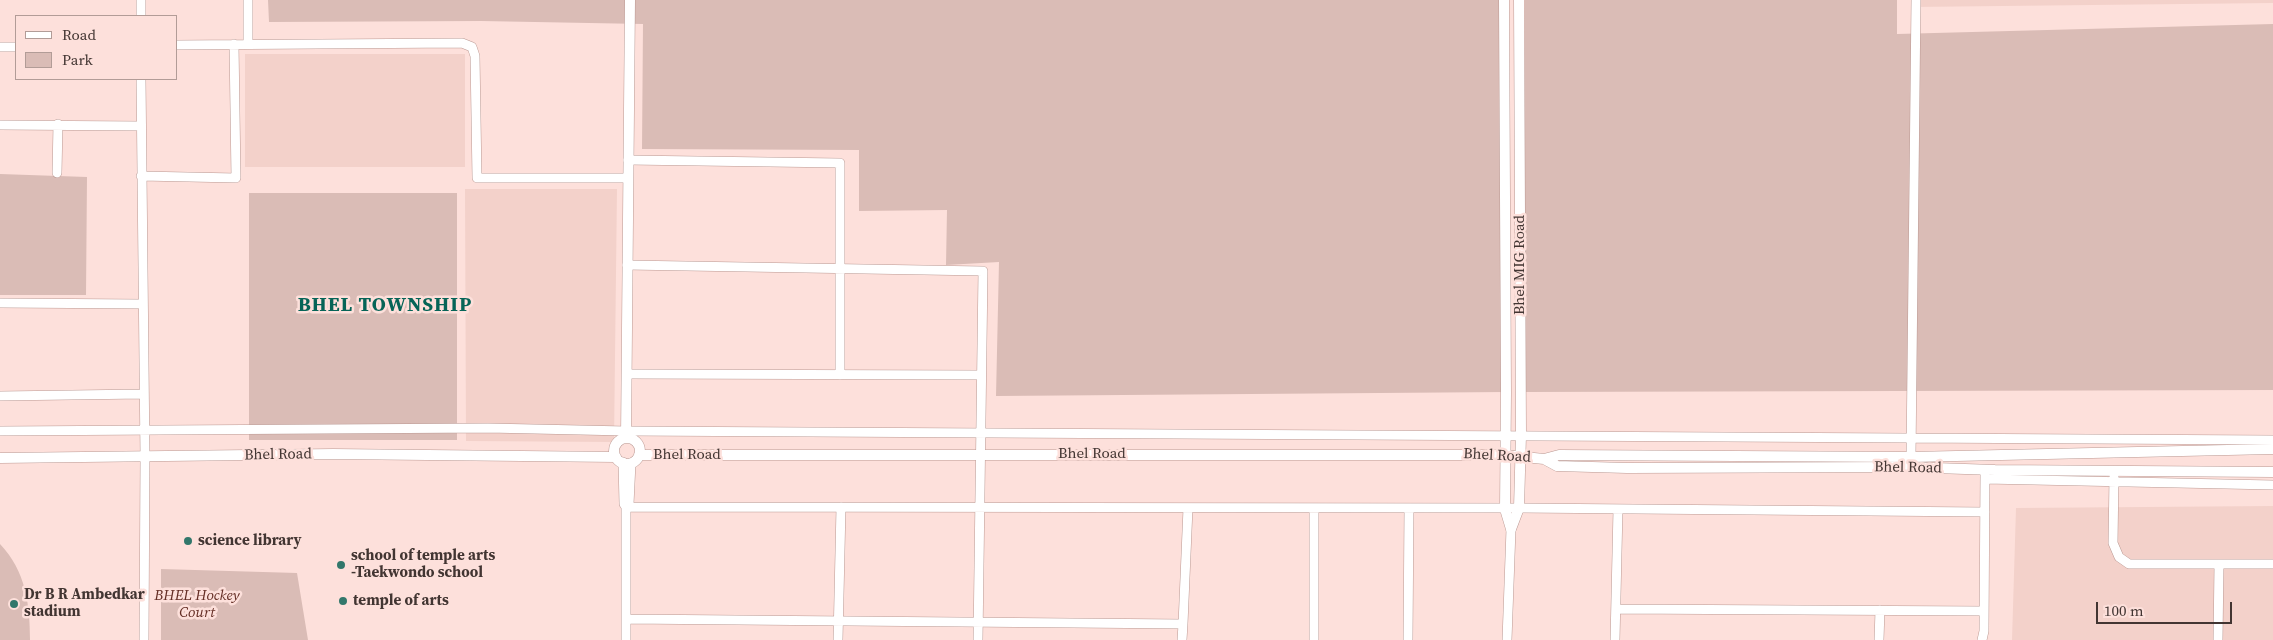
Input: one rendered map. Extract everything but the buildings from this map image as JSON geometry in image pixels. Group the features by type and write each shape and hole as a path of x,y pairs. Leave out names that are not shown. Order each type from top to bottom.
{"street":[{"path":"141,0 141,15"},
{"path":"248,0 248,44"},
{"path":"626,640 626,507 630,504 623,461 616,445 626,435 630,0"},
{"name":"Bhel MIG Road","path":"1504,0 1506,435 1504,455 1505,509 1511,529"},
{"name":"Bhel MIG Road","path":"1507,640 1511,529 1518,508 1521,435 1519,0"},
{"path":"1912,457 1916,0"},
{"path":"178,45 462,43 472,47 475,56 477,178 628,178"},
{"path":"141,176 236,178 234,44"},
{"path":"0,47 15,47"},
{"path":"141,80 143,394 145,432 144,640"},
{"path":"57,173 58,124"},
{"path":"0,125 141,126"},
{"path":"628,160 840,163 840,375"},
{"path":"627,265 983,271 978,640"},
{"path":"0,304 142,304"},
{"path":"627,374 981,375"},
{"path":"0,396 143,394"},
{"path":"0,431 145,432 488,428 626,435 980,432 2273,440"},
{"path":"623,461 639,455 638,443 626,435"},
{"name":"Bhel Road","path":"1544,459 1559,454 1912,457 2273,449"},
{"name":"Bhel Road","path":"0,458 333,454 623,461"},
{"name":"Bhel Road","path":"639,455 1504,455 1544,459 1557,466 1627,468 1905,467 1985,474 2114,471 2273,472"},
{"path":"2114,471 2113,543 2119,557 2129,564 2273,564"},
{"path":"1982,640 1985,474 2114,482 2273,484"},
{"path":"626,507 1518,508 1985,512"},
{"path":"838,640 841,507"},
{"path":"1182,640 1188,508"},
{"path":"1314,508 1314,640"},
{"path":"1408,640 1409,508"},
{"path":"1615,640 1618,509"},
{"path":"2218,640 2219,565"},
{"path":"1616,609 1984,611"},
{"path":"1879,640 1880,610"},
{"path":"626,619 1183,624"}],"shaded area":[{"path":"1912,0 2273,0 2273,3 1912,7"},
{"path":"245,54 465,54 465,167 245,167"},
{"path":"465,189 617,189 614,442 466,441"},
{"path":"2273,506 2273,640 2012,640 2016,508"}],"green space":[{"path":"268,0 1504,0 1506,392 996,396 999,262 946,265 947,210 859,211 859,150 642,149 643,24 481,21 269,22"},
{"path":"1525,0 1897,0 1897,34 2273,24 2273,390 1524,392"},
{"path":"0,174 87,177 86,295 0,295"},
{"path":"249,193 457,193 457,440 249,440"},
{"name":"Dr B R Ambedkar stadium","path":"0,544 16,565 25,589 29,614 30,640 0,640"},
{"name":"BHEL Hockey Court","path":"161,569 297,573 308,640 161,640"}],"place":[{"name":"science library","path":"188,541"},
{"name":"school of temple arts -Taekwondo school","path":"341,565"},
{"name":"temple of arts","path":"343,601"},
{"name":"Dr B R Ambedkar stadium","path":"14,604"}],"district":[{"name":"BHEL TOWNSHIP","path":"385,306"}]}
